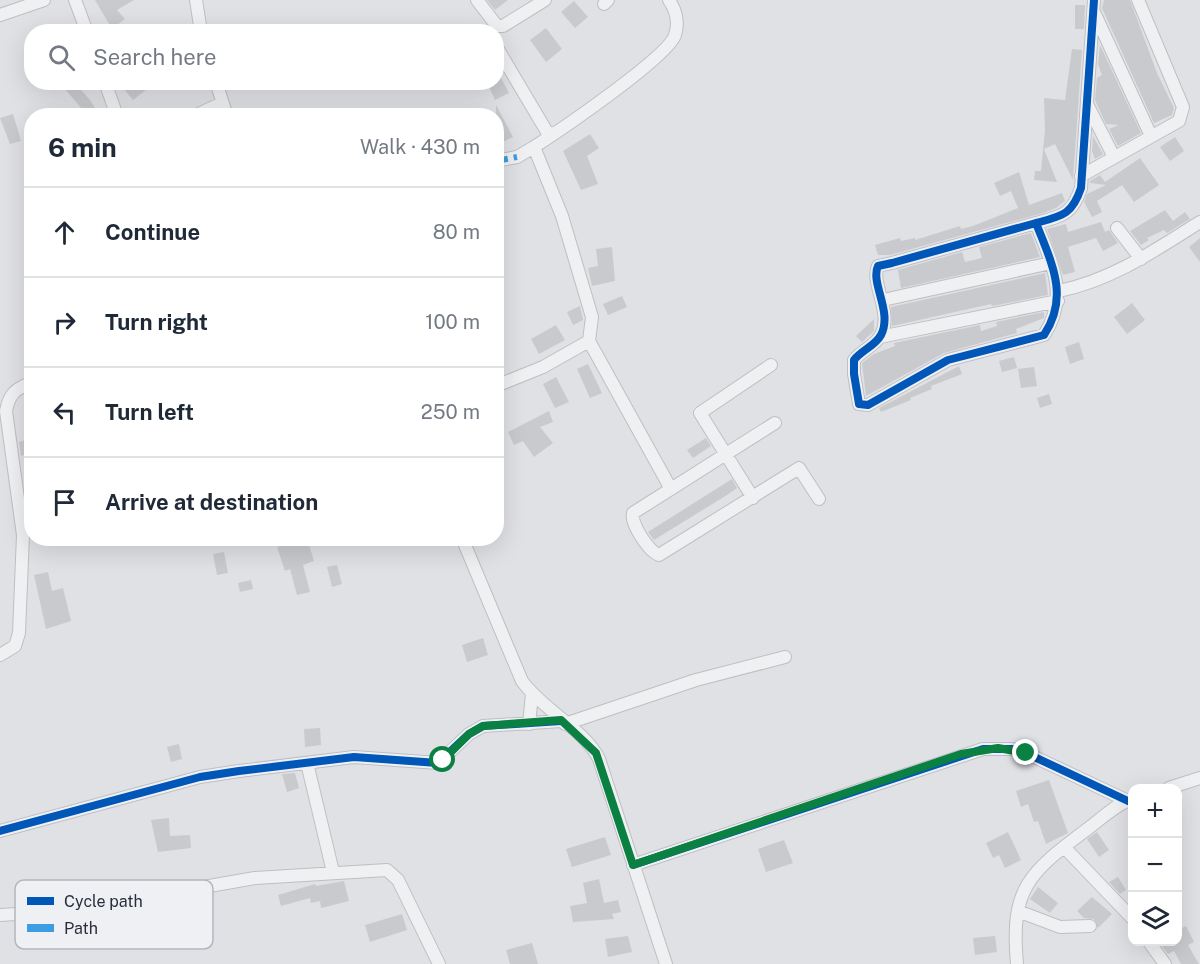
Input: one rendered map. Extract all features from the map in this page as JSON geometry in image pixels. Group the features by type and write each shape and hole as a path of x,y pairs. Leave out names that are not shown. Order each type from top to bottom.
{"street":[{"path":"0,15 44,0"},
{"path":"75,0 84,24"},
{"path":"196,0 200,24"},
{"path":"477,0 493,24"},
{"path":"504,27 545,0"},
{"path":"504,159 517,157 534,147 653,59 675,37 677,21 669,0"},
{"path":"1081,176 1179,121 1183,107 1138,0"},
{"path":"1093,5 1151,136"},
{"path":"880,337 884,324 884,300 876,273 878,266 1036,223 1071,210 1080,188 1093,5"},
{"path":"504,59 547,132 553,134"},
{"path":"108,90 114,108"},
{"path":"218,90 224,108"},
{"path":"211,108 222,103"},
{"path":"1087,103 1113,157"},
{"path":"534,147 562,216 592,317 589,340 671,489"},
{"path":"1036,223 1051,263 1058,296 1048,328 1039,338 948,360 868,405 861,406 854,374 854,360 880,337 1058,296 1090,284 1141,259 1200,222"},
{"path":"1117,228 1141,259"},
{"path":"884,300 1051,263"},
{"path":"504,383 543,367 589,340"},
{"path":"753,498 700,413 771,365"},
{"path":"0,655 15,646 19,633 23,535 6,411 9,398 20,386 24,385"},
{"path":"775,423 671,489 632,517 656,554 753,498 799,468 819,499"},
{"path":"466,546 484,585 515,667 532,694 591,747 599,759 666,964"},
{"path":"0,831 200,777 354,757 438,763 475,729 493,725 563,722 696,680 785,657"},
{"path":"529,724 532,694"},
{"path":"633,865 983,749 1012,748 1128,799"},
{"path":"307,763 333,872"},
{"path":"1182,784 1200,778"},
{"path":"1017,964 1018,911 1026,883 1064,847 1128,801"},
{"path":"1064,847 1128,914"},
{"path":"213,885 255,878 333,872 379,869 393,873 439,964"},
{"path":"1018,911 1060,927 1090,926"},
{"path":"0,915 15,914"},
{"path":"1152,946 1165,964"}],"building":[{"path":"95,0 134,0 117,10 125,19 118,24 109,24"},
{"path":"487,0 508,0 495,10"},
{"path":"1104,0 1130,0 1157,73 1174,108 1172,115 1154,123 1102,8"},
{"path":"574,1 588,17 575,28 561,12"},
{"path":"1075,5 1085,5 1084,29 1075,29"},
{"path":"546,28 562,49 546,62 530,40"},
{"path":"1100,45 1141,133 1118,146 1109,129 1119,125 1106,124 1095,100 1097,78 1102,75 1098,64"},
{"path":"1072,49 1082,50 1073,180 1055,144 1044,149 1057,182 1034,180 1035,171 1041,171 1045,130 1044,98 1065,100"},
{"path":"504,83 509,93 495,100 491,90 504,90"},
{"path":"66,90 81,90 95,108 81,108"},
{"path":"125,90 146,90 133,100"},
{"path":"13,114 21,141 10,144 0,118"},
{"path":"504,120 513,137 504,141"},
{"path":"590,134 599,148 587,156 598,184 581,190 563,151"},
{"path":"1093,136 1103,154 1095,159 1092,151"},
{"path":"1175,137 1184,151 1170,161 1160,147"},
{"path":"1140,158 1159,185 1134,202 1122,185 1097,201 1102,212 1092,217 1084,202 1087,194 1106,185 1090,183 1090,181 1100,175 1105,182"},
{"path":"1019,172 1029,205 1062,193 1065,201 1056,208 1043,213 890,255 878,255 875,245 900,238 901,241 915,238 915,240 960,226 961,229 973,226 1018,208 1011,191 1000,196 994,183"},
{"path":"1165,210 1173,221 1185,212 1190,219 1167,233 1164,230 1147,238 1149,240 1141,245 1130,231"},
{"path":"1101,222 1105,232 1109,230 1118,243 1103,251 1096,238 1068,247 1075,272 1063,275 1047,229 1066,224 1068,232"},
{"path":"1031,233 1040,257 901,288 898,270 887,273 962,252 965,262 982,258 979,247"},
{"path":"1200,238 1200,262 1189,247"},
{"path":"612,247 615,281 592,286 588,268 598,266 596,249"},
{"path":"1045,273 1048,295 992,306 991,304 892,326 891,307"},
{"path":"622,296 627,307 608,315 603,304"},
{"path":"1132,303 1145,320 1127,334 1114,317"},
{"path":"580,306 583,320 573,325 567,312"},
{"path":"1044,312 1044,318 1016,329 1017,333 944,353 866,396 862,363 874,354 895,346 894,343 980,325 981,331 997,326 996,322"},
{"path":"874,319 874,331 862,342 856,336"},
{"path":"556,325 565,340 539,354 531,339"},
{"path":"1079,342 1084,359 1070,364 1065,347"},
{"path":"1014,357 1017,368 1002,372 999,361"},
{"path":"588,364 602,393 590,398 577,369"},
{"path":"959,366 962,374 931,386 932,389 910,398 911,400 881,412 879,408"},
{"path":"1034,367 1037,386 1021,388 1018,369"},
{"path":"556,377 569,402 555,408 543,384"},
{"path":"1049,394 1052,404 1040,408 1037,398"},
{"path":"549,411 553,422 540,427 553,443 534,457 523,441 514,445 508,432"},
{"path":"706,438 711,446 693,458 687,450"},
{"path":"24,440 24,455 21,456 19,442"},
{"path":"732,479 737,488 727,495 654,540 648,532"},
{"path":"309,546 314,561 303,565 310,592 297,595 290,569 285,571 277,547"},
{"path":"224,552 228,573 217,575 213,554"},
{"path":"337,565 342,584 332,587 327,567"},
{"path":"48,572 52,591 63,588 71,621 46,629 34,575"},
{"path":"251,580 253,589 240,592 238,583"},
{"path":"483,638 488,655 467,662 462,645"},
{"path":"320,728 321,745 305,747 304,729"},
{"path":"179,744 182,759 171,762 167,747"},
{"path":"295,773 299,788 287,792 282,774"},
{"path":"1049,780 1068,833 1046,844 1038,821 1034,822 1028,804 1021,807 1016,791"},
{"path":"169,818 170,836 190,835 191,848 158,852 151,820"},
{"path":"1008,832 1021,860 1005,868 999,855 993,858 986,843"},
{"path":"1097,832 1109,850 1099,857 1087,839"},
{"path":"605,837 611,855 572,867 566,849"},
{"path":"784,840 793,863 766,872 758,849"},
{"path":"1118,877 1126,890 1120,894 1109,882"},
{"path":"599,879 604,903 618,900 621,912 612,914 614,919 573,922 570,906 587,903 583,883"},
{"path":"344,881 349,901 321,908 320,901 311,903 310,898 281,906 278,895 315,884 316,886"},
{"path":"1038,887 1058,903 1050,913 1030,899"},
{"path":"1092,897 1112,914 1098,928 1094,919 1084,918 1077,911"},
{"path":"402,914 407,930 370,942 365,925"},
{"path":"1186,926 1194,942 1188,945 1199,964 1181,964 1174,951 1168,954 1162,946 1182,946 1182,928"},
{"path":"628,936 632,952 608,957 605,939"},
{"path":"995,936 997,952 975,955 973,938"},
{"path":"532,943 538,964 510,964 506,950"}],"marked path":[{"path":"504,159 517,157"}],"cycle path":[{"path":"1036,223 1052,265 1057,293 1052,321 1044,335 948,360 868,405 859,404 854,360 878,339 884,326 876,273 878,266 892,263 1036,223 1045,221 1065,213 1074,204 1081,188 1094,0"},
{"path":"0,831 200,777 354,757 438,763 469,734 483,726 561,721"},
{"path":"633,865 983,749 1012,749 1026,753 1128,801"}],"route":[{"path":"443,760 469,734 483,726 561,720 591,747 599,759 633,865 961,754 998,748 1012,748 1026,753"}]}
